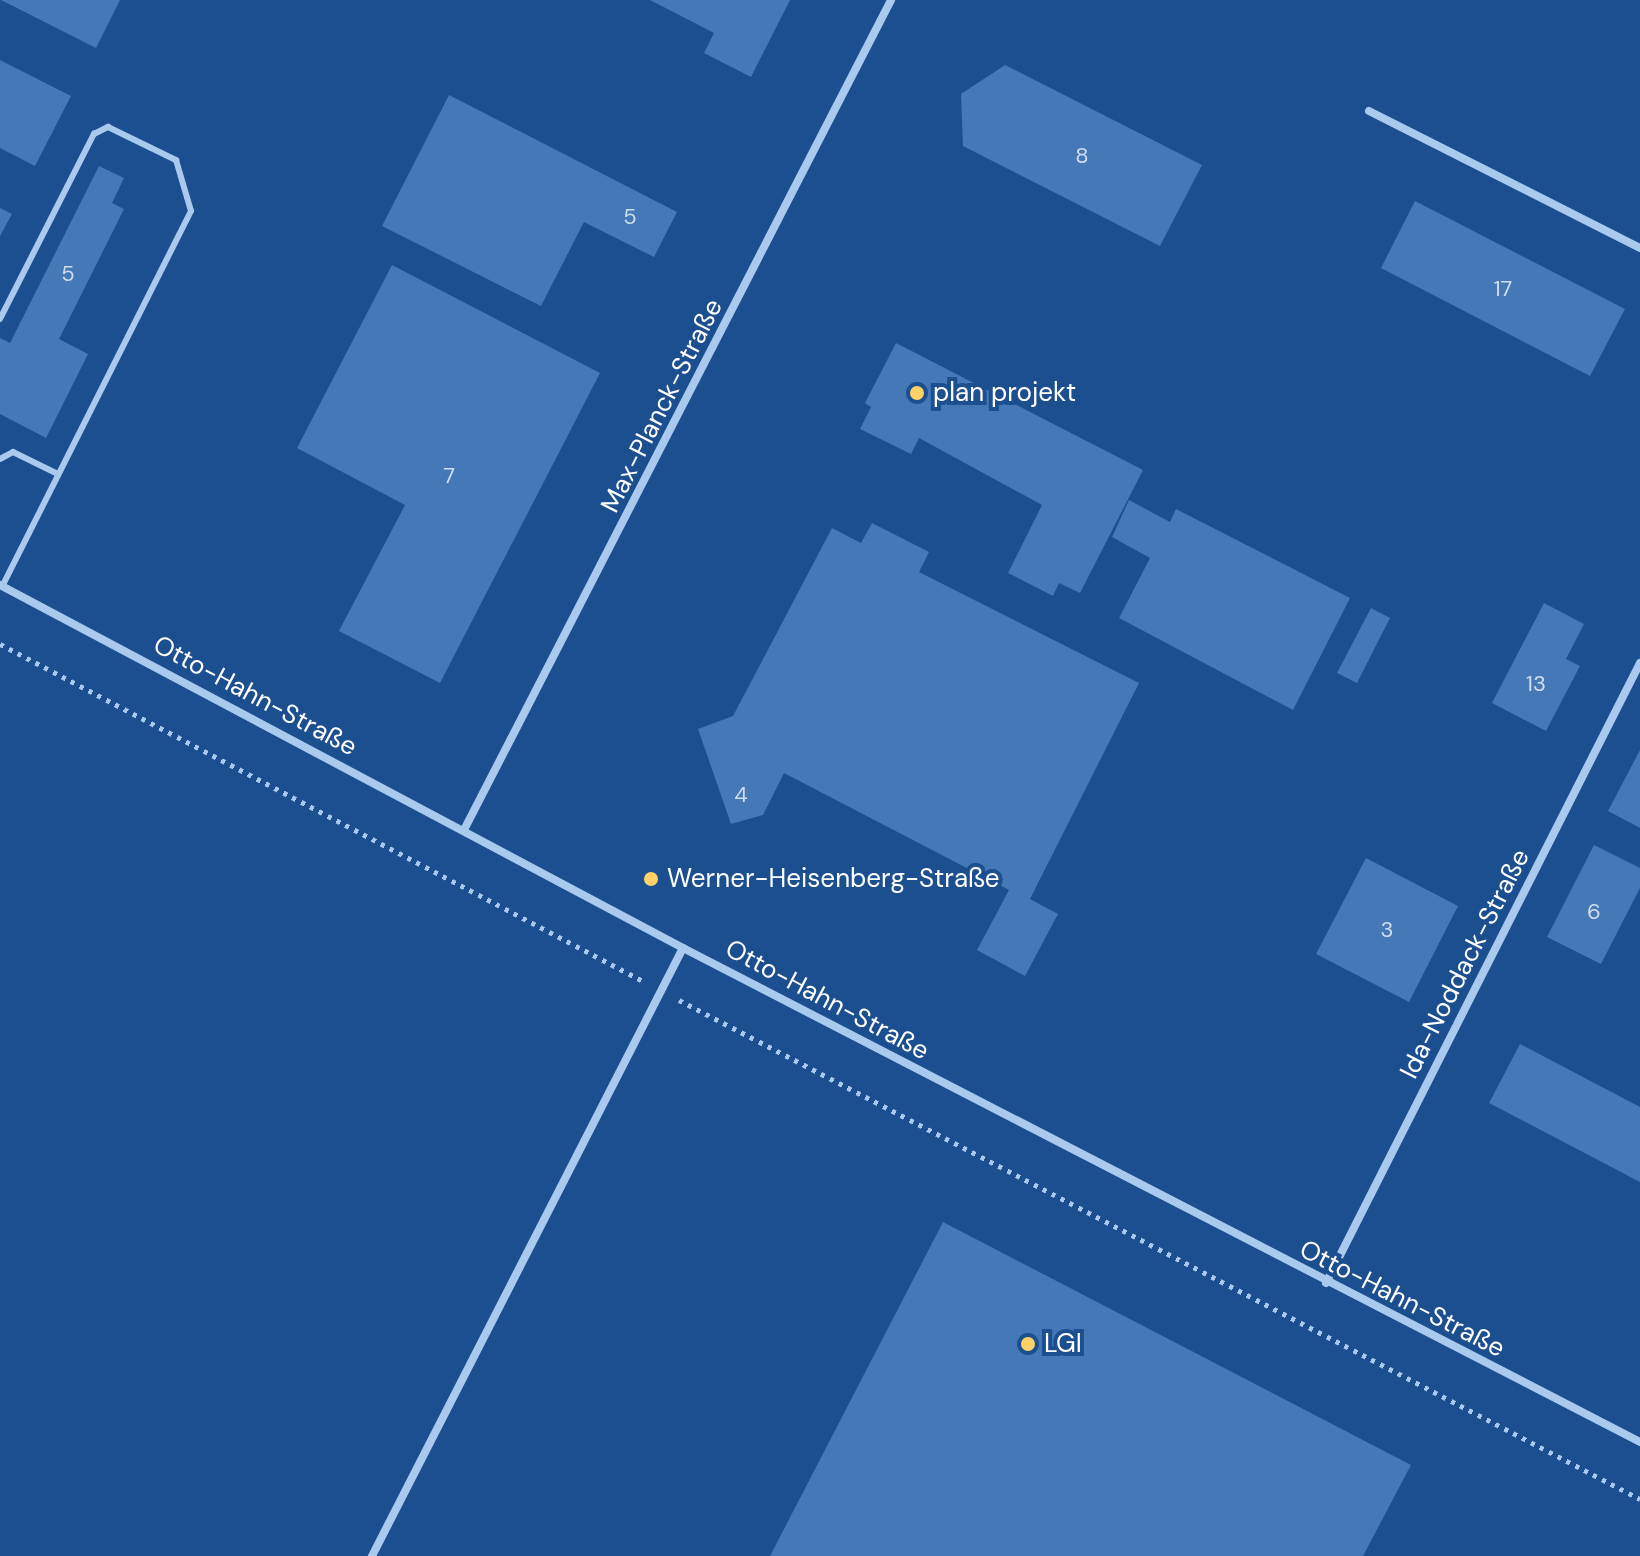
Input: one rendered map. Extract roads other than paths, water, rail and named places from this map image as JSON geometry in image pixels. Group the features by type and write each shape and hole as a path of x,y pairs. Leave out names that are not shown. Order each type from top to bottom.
{"street":[{"name":"Max-Planck-Straße","path":"465,828 891,0"},
{"path":"1369,111 1640,248"},
{"name":"Otto-Hahn-Straße","path":"1,585 465,828 683,948 1326,1283 1640,1442"},
{"name":"Ida-Noddack-Straße","path":"1326,1283 1640,663"},
{"path":"372,1556 683,948"}],"lane":[{"path":"0,319 94,134 108,127 176,160 191,211 1,585"},
{"path":"0,459 13,452 58,474"}],"place":[{"name":"plan projekt","path":"917,393"},
{"name":"Werner-Heisenberg-Straße","path":"651,879"},
{"name":"LGI","path":"1028,1344"}]}
